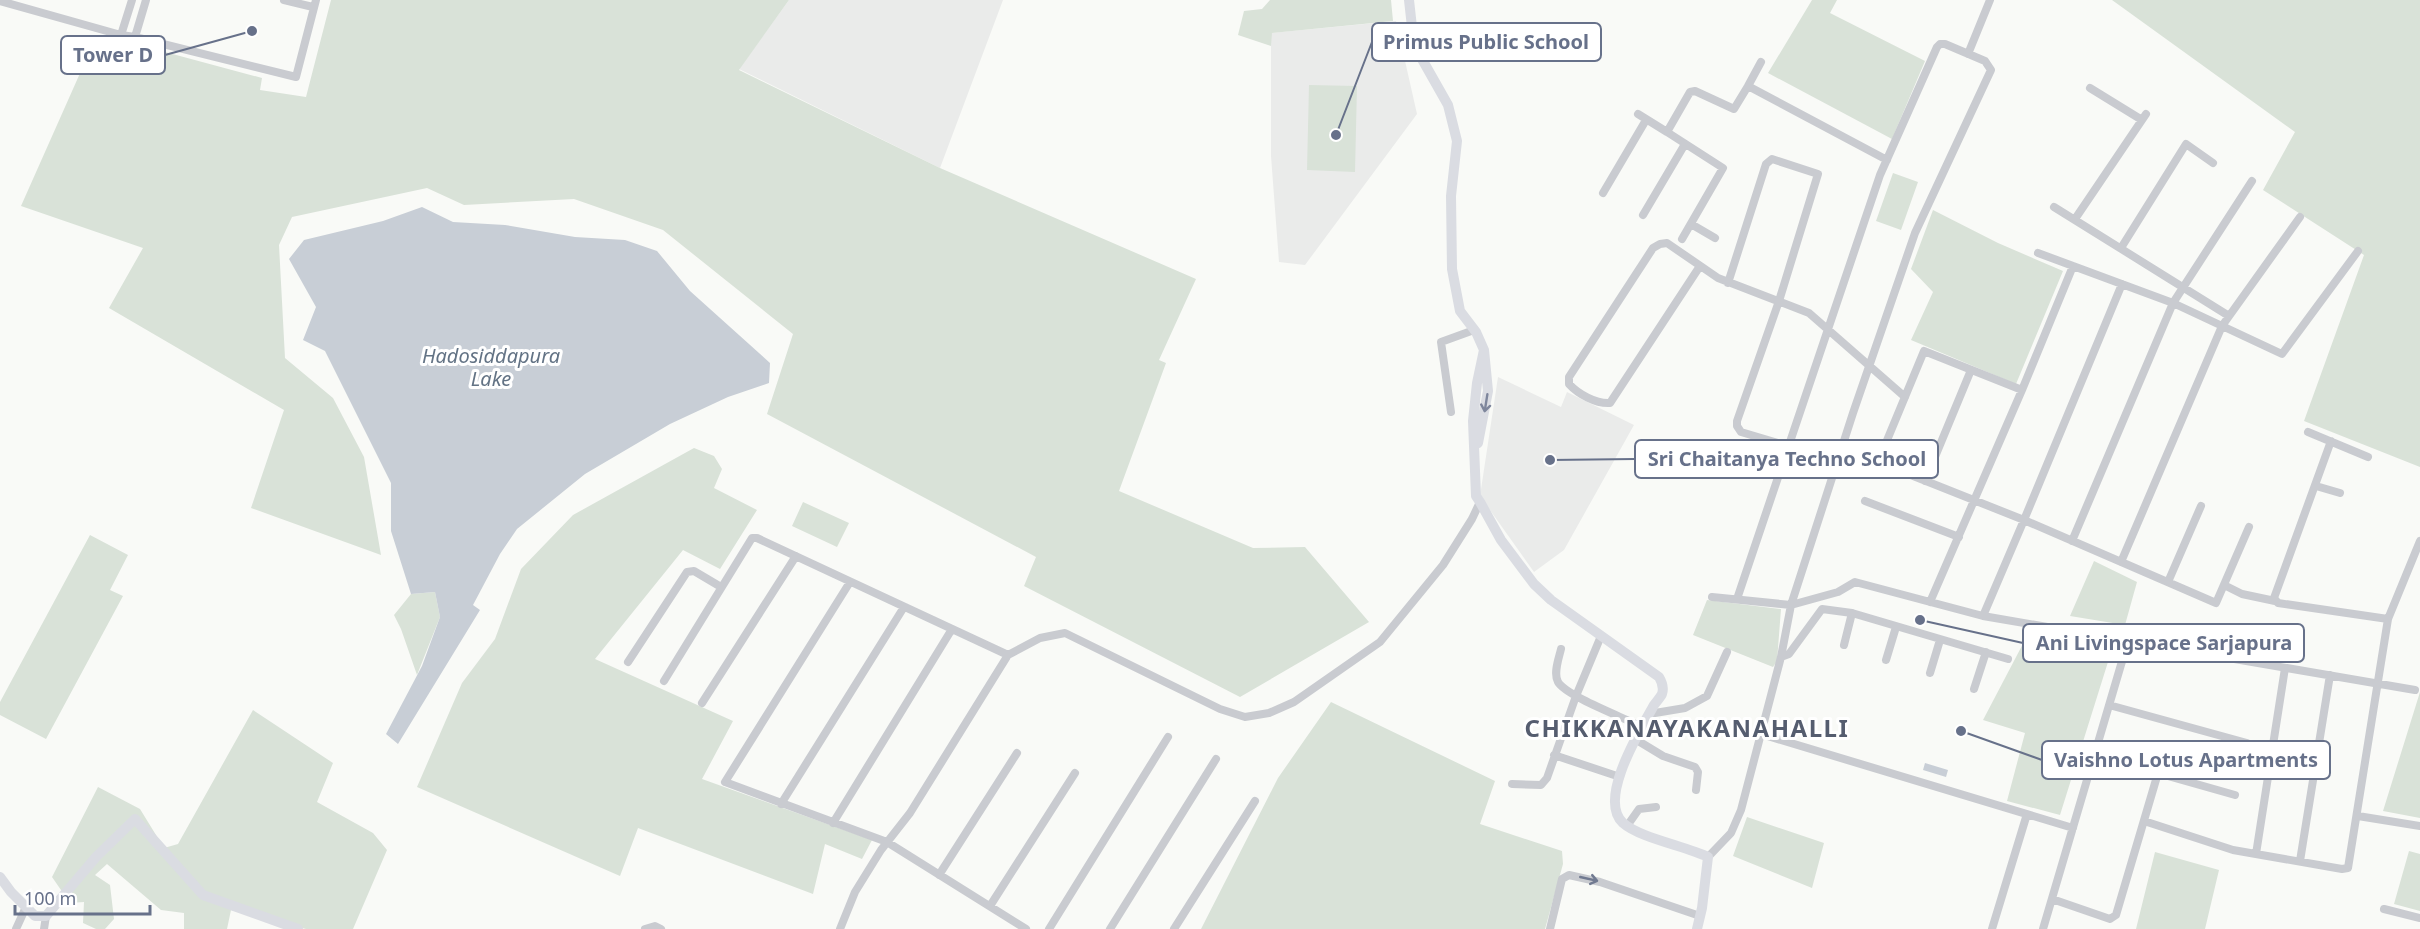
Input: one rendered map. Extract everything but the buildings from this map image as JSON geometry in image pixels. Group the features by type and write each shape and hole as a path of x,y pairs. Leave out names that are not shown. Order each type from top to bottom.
{"main road":[{"path":"1409,0 1414,45 1448,105 1457,141 1451,196 1452,269 1460,312 1474,330 1484,350 1477,383 1473,421 1476,496 1501,540 1534,584 1569,615 1659,677 1662,682 1662,694 1635,739 1620,777 1614,797 1614,807 1615,813 1627,826 1636,831 1708,857 1697,929"},
{"path":"0,877 35,916 46,916 96,857 135,819 203,895 275,926 298,929"}],"street":[{"path":"121,35 132,0"},
{"path":"135,37 146,0"},
{"path":"0,1 121,35 296,77 314,4 284,0"},
{"path":"1968,54 1990,0"},
{"path":"1708,857 1731,833 1741,810 1781,657 1791,605 1915,233 1991,70 1985,61 1946,44 1940,44 1937,47 1887,160 1827,329 1737,599"},
{"path":"1667,132 1690,92 1695,92 1734,109 1761,62"},
{"path":"1748,86 1887,160"},
{"path":"2075,219 2144,117 2090,88"},
{"path":"1638,114 1723,168 1682,238"},
{"path":"1603,193 1647,120"},
{"path":"1643,215 1685,144"},
{"path":"2121,248 2186,144 2213,163"},
{"path":"1728,283 1766,164 1773,159 1812,170 1818,174 1818,181 1737,426 1741,432 1788,446"},
{"path":"2072,541 2173,303 2252,182"},
{"path":"2054,207 2229,316"},
{"path":"2121,562 2222,326 2300,217"},
{"path":"1691,224 1715,238"},
{"path":"1701,266 1610,403 1575,392 1569,384 1569,377 1653,248 1660,243 1667,243 1728,283 1809,313 1905,397"},
{"path":"2038,253 2173,303 2282,354 2358,251"},
{"path":"1930,602 1976,500 2073,266"},
{"path":"1983,616 2122,284"},
{"path":"1451,412 1441,342 1474,330"},
{"path":"2022,390 1924,351 1878,462 2024,520 2216,603 2249,527"},
{"path":"1925,481 1971,370"},
{"path":"2308,432 2368,456"},
{"path":"2275,601 2274,598 2331,441"},
{"path":"2316,486 2340,493"},
{"path":"1865,501 1959,537"},
{"path":"840,929 855,892 909,813 1008,655 1040,638 1065,633 1220,709 1245,717 1269,713 1294,702 1380,642 1443,565 1480,502"},
{"path":"2168,582 2201,506"},
{"path":"664,681 752,538 757,538 1008,655"},
{"path":"2144,821 2234,850 2348,868 2388,619 2420,541"},
{"path":"702,703 796,556"},
{"path":"628,662 687,572 694,571 721,587"},
{"path":"850,582 725,781 727,784 887,842 1026,929"},
{"path":"1712,597 1791,605 1838,592 1855,582 1983,616 2415,690"},
{"path":"2224,585 2242,594 2278,603 2388,619"},
{"path":"781,804 904,607"},
{"path":"1781,657 1788,654 1822,609 1852,613 2008,659"},
{"path":"1844,645 1852,613"},
{"path":"1886,660 1896,627"},
{"path":"833,823 952,629"},
{"path":"1512,784 1541,785 1547,778 1576,696 1601,636"},
{"path":"1930,673 1940,640"},
{"path":"2043,929 2128,641"},
{"path":"1561,649 1557,679 1567,692 1642,727"},
{"path":"1649,714 1685,708 1707,696 1727,652"},
{"path":"1974,689 1986,652"},
{"path":"2256,854 2285,668"},
{"path":"2300,861 2330,675"},
{"path":"2109,705 2247,743"},
{"path":"1761,734 2073,828"},
{"path":"1049,929 1168,737"},
{"path":"1635,739 1663,756 1695,767 1698,772 1696,790"},
{"path":"939,874 1017,753"},
{"path":"1554,755 1620,777"},
{"path":"2094,755 2235,795"},
{"path":"1110,929 1216,759"},
{"path":"990,906 1075,773"},
{"path":"2052,899 2113,918 2116,915 2158,773"},
{"path":"1174,929 1255,801"},
{"path":"1627,826 1639,809 1656,807"},
{"path":"1992,929 2027,814"},
{"path":"2358,816 2420,826"},
{"path":"1550,929 1563,879 1569,875 1600,882 1700,916"},
{"path":"16,929 26,907"},
{"path":"2384,909 2420,918"},
{"path":"44,929 46,916"},
{"path":"645,929 655,926 661,929"}],"shaded area":[{"path":"331,0 789,0 739,70 940,168 1196,279 1159,360 1166,363 1119,491 1253,548 1305,547 1369,622 1240,697 1024,586 1036,557 767,414 793,334 663,230 574,199 464,205 427,188 292,217 279,245 285,358 333,398 364,457 381,555 251,508 284,410 109,308 143,248 21,206 93,44 124,54 128,42 262,78 260,90 306,97"},
{"path":"789,0 1003,0 940,168 739,69"},
{"path":"1270,0 1391,0 1393,21 1272,33 1271,46 1238,35 1244,11 1262,9"},
{"path":"1812,0 1837,0 1830,13 1925,61 1892,139 1768,73"},
{"path":"2112,0 2420,0 2420,467 2304,421 2364,255 2263,190 2295,132"},
{"path":"1396,21 1417,114 1305,265 1279,262 1271,156 1271,33"},
{"path":"1309,85 1357,86 1355,172 1307,170"},
{"path":"1893,173 1918,182 1901,230 1876,221"},
{"path":"1933,210 1998,243 2063,271 2016,384 1911,340 1933,292 1911,269"},
{"path":"1498,377 1561,407 1567,392 1634,425 1564,550 1534,572 1480,496"},
{"path":"694,448 714,456 722,469 714,488 757,510 720,569 683,550 595,659 733,721 702,779 872,840 862,859 825,844 813,894 638,828 620,876 417,787 462,683 495,639 521,569 573,515"},
{"path":"803,502 849,523 837,547 792,526"},
{"path":"90,535 128,555 110,590 123,596 46,739 0,715 0,702"},
{"path":"2094,561 2137,582 2125,625 2070,616"},
{"path":"435,592 440,617 417,675 394,615 411,594"},
{"path":"1707,600 1781,609 1777,661 1773,667 1693,635"},
{"path":"2026,638 2113,646 2060,815 2007,801 2025,733 1983,720"},
{"path":"2420,692 2420,818 2383,811"},
{"path":"1331,702 1495,781 1480,824 1562,851 1563,864 1545,929 1201,929 1278,778"},
{"path":"253,710 333,763 317,802 373,833 387,850 353,929 306,929 231,910 227,929 184,929 184,913 161,910 107,864 95,875 110,885 114,919 105,929 96,929 83,923 84,902 70,903 52,877 98,787 140,809 164,848 178,844"},
{"path":"1747,817 1824,843 1812,888 1733,856"},
{"path":"2409,851 2420,854 2420,911 2394,904"},
{"path":"2155,852 2219,870 2205,929 2136,929"}],"water":[{"name":"Hadosiddapura Lake","path":"422,207 453,222 505,225 575,237 625,240 657,251 690,291 770,363 769,383 728,397 670,424 585,474 517,529 500,554 473,605 480,610 398,744 386,734 422,666 440,617 435,592 411,594 391,531 391,483 325,351 303,340 316,307 289,259 304,240 383,221"},
{"path":"1925,763 1948,770 1946,777 1923,770"}],"place":[{"name":"Tower D","path":"252,31"},
{"name":"Primus Public School","path":"1336,135"},
{"name":"Sri Chaitanya Techno School","path":"1550,460"},
{"name":"Ani Livingspace Sarjapura","path":"1920,620"},
{"name":"Vaishno Lotus Apartments","path":"1961,731"}],"district":[{"name":"CHIKKANAYAKANAHALLI","path":"1687,729"}]}
